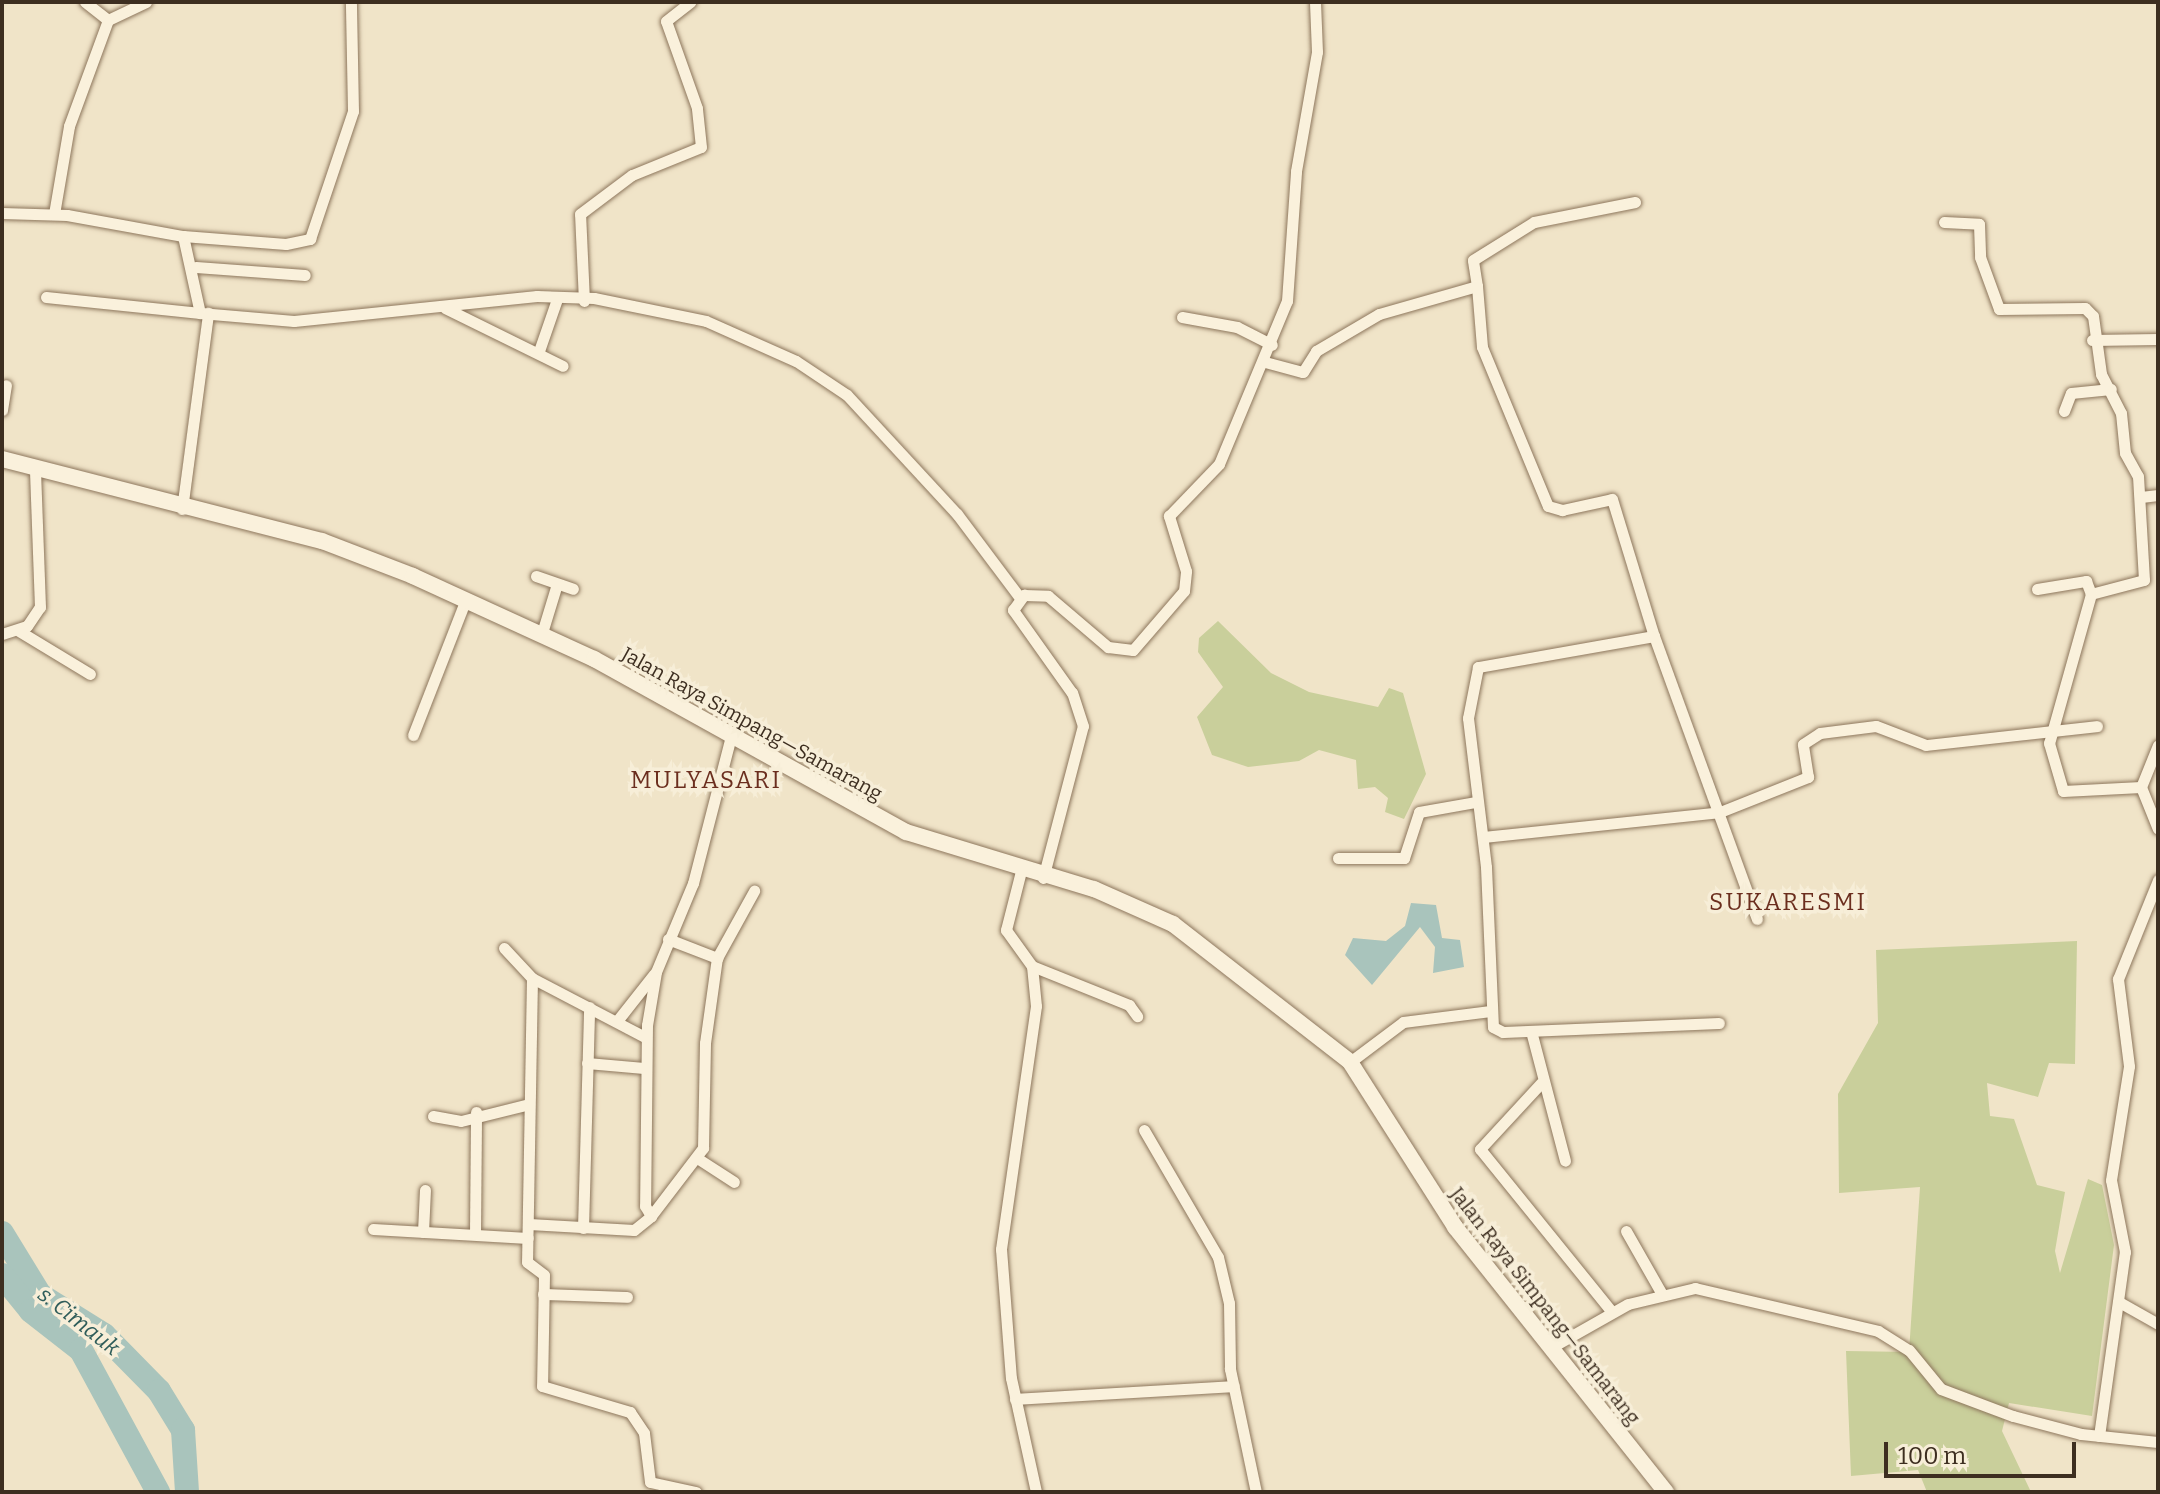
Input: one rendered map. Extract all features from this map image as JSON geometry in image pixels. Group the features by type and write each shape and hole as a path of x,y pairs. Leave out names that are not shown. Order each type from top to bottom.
{"main road":[{"name":"Jalan Raya Simpang—Samarang","path":"2,459 35,471 182,509 322,541 542,633 648,689 730,740 906,832 1043,878 1094,889 1173,924 1350,1062 1455,1227 1662,1491"}],"street":[{"path":"85,2 108,20"},
{"path":"54,214 69,126 108,20 146,2"},
{"path":"2,213 54,214 183,236 310,239 353,111 351,2"},
{"path":"584,301 580,214 625,179 701,147 697,108 666,21 690,2"},
{"path":"1020,598 1048,596 1115,651 1145,643 1186,581 1169,516 1219,464 1272,345 1291,265 1296,171 1317,52 1315,2"},
{"path":"1635,202 1534,222 1473,260 1482,347 1548,506 1562,510 1612,499 1654,636 1757,919"},
{"path":"1944,222 1979,224 1980,257 1999,309 2085,308 2093,316 2092,340 2111,389 2141,497 2144,580 2091,594"},
{"path":"182,509 204,313 196,267 183,236"},
{"path":"196,267 305,275"},
{"path":"1265,362 1303,372 1316,351 1379,314 1477,286"},
{"path":"46,297 294,321 557,299 706,321 837,387 957,514 1020,598"},
{"path":"539,351 557,299"},
{"path":"445,308 539,351 563,366"},
{"path":"1182,317 1237,327 1272,345"},
{"path":"2092,340 2158,339"},
{"path":"2,410 6,385"},
{"path":"2064,411 2071,393 2111,389"},
{"path":"2,634 19,631 40,607 35,471"},
{"path":"2141,497 2158,495"},
{"path":"536,576 573,589"},
{"path":"2037,589 2086,581 2091,594 2050,727 2063,791 2141,787"},
{"path":"542,633 557,584"},
{"path":"1020,598 1014,619 1072,693 1083,726 1043,878"},
{"path":"413,735 466,599"},
{"path":"19,631 90,674"},
{"path":"1654,636 1480,665 1468,710 1476,802 1484,837 1490,1011 1498,1032 1719,1023"},
{"path":"1484,837 1720,812 1808,777 1803,744 1812,734 1876,726 1926,745 2050,727 2097,726"},
{"path":"651,1216 645,1206 645,1037 656,972 693,883 730,740"},
{"path":"2158,745 2141,787 2158,829"},
{"path":"1338,858 1404,858 1419,812 1476,802"},
{"path":"1021,871 1005,923 1032,966 1036,1006 1001,1249 1015,1399 1036,1492"},
{"path":"2099,1436 2108,1342 2119,1302 2125,1252 2111,1180 2129,1066 2118,979 2158,880"},
{"path":"529,1224 634,1230 651,1216 697,1158 717,958 754,891"},
{"path":"668,939 717,958"},
{"path":"504,948 532,978 645,1037"},
{"path":"1032,966 1129,1005 1137,1016"},
{"path":"617,1021 656,972"},
{"path":"532,978 527,1262 544,1275 542,1386 630,1412 644,1433 650,1482 696,1492"},
{"path":"583,1228 589,1007"},
{"path":"1350,1062 1403,1022 1490,1011"},
{"path":"1531,1031 1541,1083 1565,1161"},
{"path":"587,1063 644,1068"},
{"path":"1541,1083 1480,1149 1612,1312"},
{"path":"433,1116 461,1121 476,1112 529,1104"},
{"path":"475,1234 476,1112"},
{"path":"1144,1130 1218,1257 1234,1386 1256,1492"},
{"path":"697,1158 734,1182"},
{"path":"423,1232 425,1190"},
{"path":"373,1229 528,1238"},
{"path":"1626,1231 1662,1294"},
{"path":"1552,1347 1612,1312 1662,1294 1695,1288 1878,1331 1909,1350 1941,1389 2099,1436 2158,1442"},
{"path":"543,1294 627,1297"},
{"path":"2119,1302 2158,1324"},
{"path":"1015,1399 1234,1386"}],"green space":[{"path":"1218,621 1271,673 1309,692 1378,707 1389,688 1403,693 1426,774 1404,819 1385,812 1388,798 1375,787 1358,789 1356,760 1319,750 1299,761 1248,767 1212,755 1197,717 1223,687 1198,652 1199,638"},
{"path":"2077,941 2075,1064 2049,1063 2038,1097 1987,1083 1990,1116 2014,1119 2037,1185 2065,1192 2055,1251 2060,1273 2088,1179 2102,1185 2114,1245 2092,1416 2009,1403 2002,1431 2031,1492 1927,1492 1918,1470 1851,1476 1846,1351 1909,1352 1920,1187 1839,1193 1838,1094 1878,1023 1876,950"}],"water":[{"path":"1411,903 1436,905 1442,938 1460,940 1464,967 1433,973 1435,947 1420,927 1372,985 1345,955 1353,938 1386,941 1405,926"}],"waterway":[{"name":"s. Cimauk","path":"2,1233 40,1295 104,1335 159,1391 183,1430 187,1492"},
{"path":"2,1275 31,1311 81,1350 158,1492"}],"district":[{"name":"MULYASARI","path":"706,781"},
{"name":"SUKARESMI","path":"1788,903"}]}
